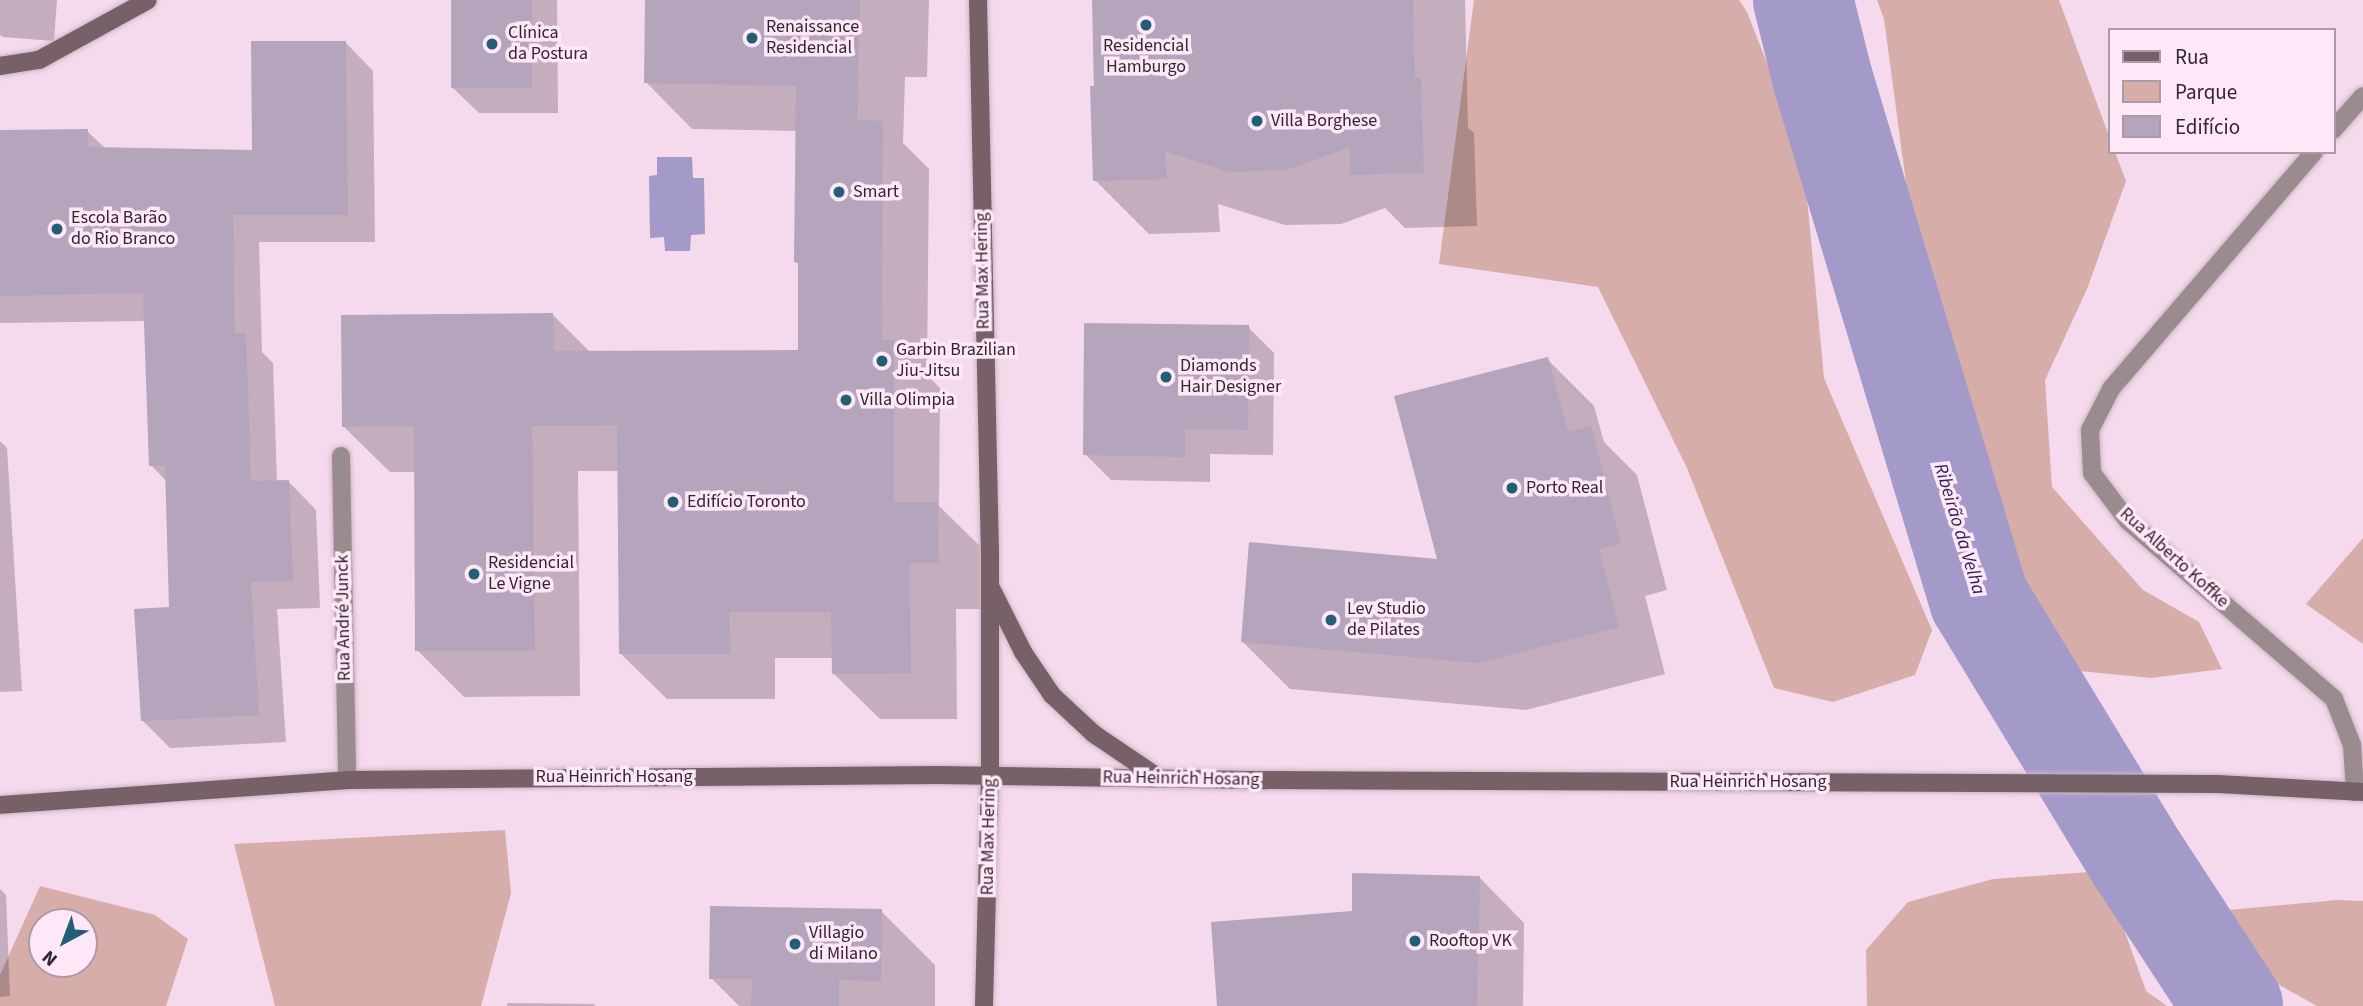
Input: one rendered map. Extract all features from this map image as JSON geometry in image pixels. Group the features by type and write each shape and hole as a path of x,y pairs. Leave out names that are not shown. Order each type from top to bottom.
{"main road":[{"path":"0,66 39,60 148,0"},
{"name":"Rua Max Hering","path":"978,0 989,584 990,776 984,1006"},
{"name":"Rua Max Hering","path":"989,584 1023,652 1052,695 1094,734 1159,778"},
{"name":"Rua Heinrich Hosang","path":"0,805 346,780 990,776 2218,784 2359,792"}],"street":[{"path":"2335,128 2363,96"},
{"name":"Rua Alberto Koffke","path":"2312,154 2111,389 2090,430 2092,473 2128,521 2334,699 2352,745 2359,792"},
{"name":"Rua André Junck","path":"341,457 346,780"}],"green space":[{"path":"1474,0 1739,0 1747,12 1803,155 1824,378 1932,630 1915,675 1833,702 1774,688 1687,468 1598,287 1439,264"},
{"path":"1877,0 2059,0 2108,133 2108,154 2116,154 2126,181 2087,289 2045,380 2052,487 2143,590 2199,622 2222,669 2151,678 2069,670 1982,491 1909,205 1884,19"},
{"path":"2363,538 2363,644 2306,604"},
{"path":"505,830 511,893 481,1006 275,1006 234,844"},
{"path":"2103,871 2146,991 2167,1006 1867,1006 1866,950 1908,902 1993,879"},
{"path":"40,886 155,915 188,939 166,1006 0,1006 0,975 28,913 28,978 98,978 98,908 30,908"},
{"path":"2337,900 2363,901 2363,1006 2317,1006 2231,958 2217,911"}],"shaded area":[{"path":"657,157 692,157 693,178 704,178 705,234 691,235 690,251 665,251 664,237 650,238 649,176 657,175"}],"building":[{"name":"Clínica da Postura","path":"451,0 532,0 532,88 451,88"},
{"path":"645,0 860,0 857,120 883,121 882,340 894,340 894,502 938,502 939,563 910,563 911,673 832,674 831,612 729,612 730,654 619,654 617,425 532,426 535,651 415,651 414,426 342,427 341,315 553,313 554,351 798,350 798,263 794,262 796,86 644,83"},
{"path":"1092,0 1413,0 1415,78 1421,78 1424,173 1350,175 1350,147 1287,170 1229,172 1165,151 1167,179 1093,181 1090,86 1094,86"},
{"path":"251,41 346,41 348,215 233,215 235,334 246,333 251,481 289,480 293,581 251,582 259,715 141,721 134,609 169,607 165,466 149,466 143,293 0,296 0,130 88,129 88,147 252,150"},
{"name":"Diamonds Hair Designer","path":"1084,323 1249,325 1248,430 1185,429 1185,457 1083,455"},
{"name":"Porto Real","path":"1548,357 1568,432 1591,426 1621,543 1599,549 1619,627 1478,663 1241,642 1249,542 1437,559 1394,396"},
{"path":"1352,873 1480,876 1477,1006 1217,1006 1211,922 1352,911"},
{"name":"Villagio di Milano","path":"710,906 882,909 881,981 839,980 839,1006 751,1006 752,979 709,979"}],"waterway":[{"name":"Ribeirão da Velha","path":"1803,0 1823,80 1979,599 2138,860 2233,1006"}],"place":[{"name":"Residencial Hamburgo","path":"1146,25"},
{"name":"Renaissance Residencial","path":"752,38"},
{"name":"Clínica da Postura","path":"492,44"},
{"name":"Villa Borghese","path":"1257,121"},
{"name":"Smart","path":"839,192"},
{"name":"Escola Barão do Rio Branco","path":"57,229"},
{"name":"Garbin Brazilian Jiu-Jitsu","path":"882,361"},
{"name":"Diamonds Hair Designer","path":"1166,377"},
{"name":"Villa Olimpia","path":"846,400"},
{"name":"Porto Real","path":"1512,488"},
{"name":"Edifício Toronto","path":"673,502"},
{"name":"Residencial Le Vigne","path":"474,574"},
{"name":"Lev Studio de Pilates","path":"1331,620"},
{"name":"Rooftop VK","path":"1415,941"},
{"name":"Villagio di Milano","path":"795,944"}]}
